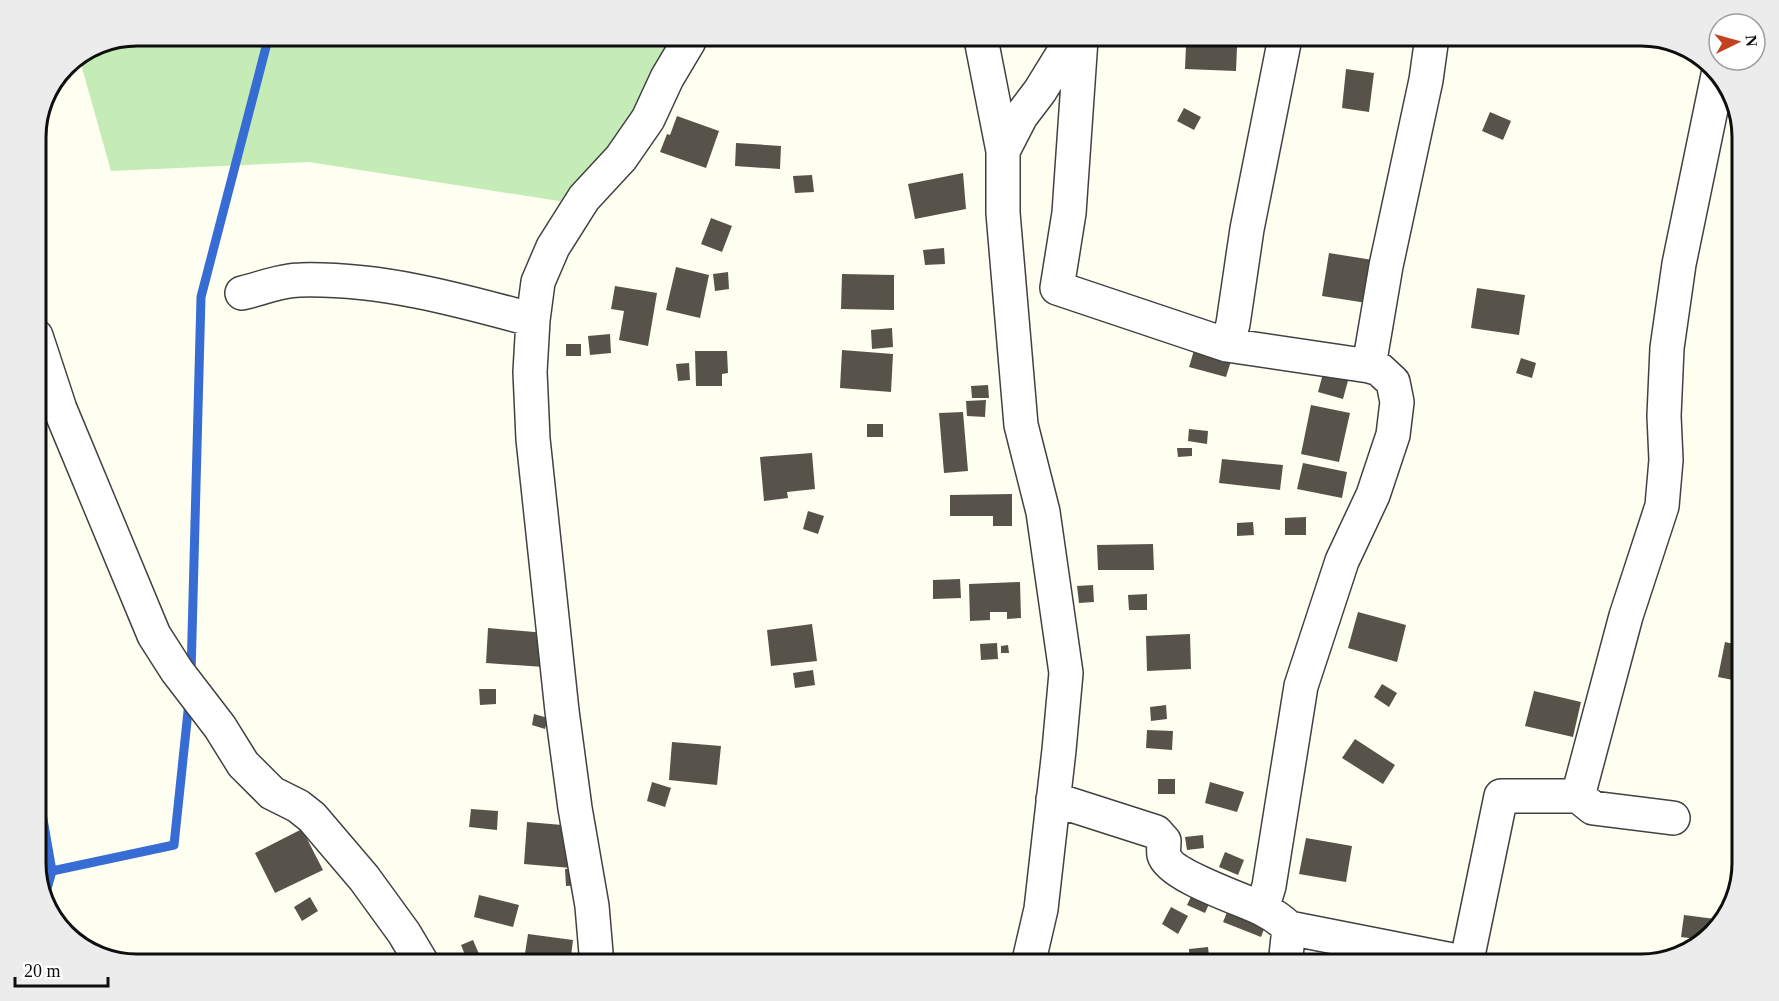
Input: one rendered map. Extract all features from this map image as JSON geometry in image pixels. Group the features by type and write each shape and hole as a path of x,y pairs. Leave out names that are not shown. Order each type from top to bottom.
{"street":[{"path":"596,954 592,906 575,808 562,711 532,439 530,372 533,320 538,282 553,247 584,198 621,158 648,119 667,78 686,46"},
{"path":"982,46 1003,151 1003,213 1021,425 1043,512 1065,673 1041,909 1031,954"},
{"path":"1003,151 1021,116 1040,91 1068,46"},
{"path":"1081,46 1069,213 1057,288 1227,345 1369,366 1379,369 1393,382 1397,402 1393,435 1373,495 1342,561 1301,686 1269,886 1262,909"},
{"path":"1227,345 1233,324 1247,229 1283,46"},
{"path":"1369,366 1386,266 1426,80 1431,46"},
{"path":"1578,796 1626,616 1662,506 1666,460 1664,416 1669,338 1683,241 1716,85"},
{"path":"242,293 297,280 372,283 460,300 533,320"},
{"path":"47,369 60,409 154,635 177,671 220,727 243,764 273,793 298,806 312,817 364,878 416,954"},
{"path":"1469,954 1501,796 1578,796 1593,808 1672,818"},
{"path":"1053,799 1156,832 1164,841 1164,856 1171,866 1219,892 1262,909 1289,928 1418,954"},
{"path":"1286,954 1289,928"}],"green space":[{"path":"137,46 671,46 584,205 309,162 111,171 82,66 103,53 120,48"}],"building":[{"path":"1186,46 1237,47 1236,71 1185,69"},
{"path":"1346,69 1374,73 1369,112 1342,108"},
{"path":"1184,108 1201,117 1194,130 1177,121"},
{"path":"1490,112 1511,121 1503,140 1482,131"},
{"path":"677,116 719,131 706,168 660,152"},
{"path":"736,143 781,146 780,169 735,166"},
{"path":"963,173 966,209 915,219 908,184"},
{"path":"812,175 814,192 795,193 793,176"},
{"path":"711,218 732,226 722,252 701,244"},
{"path":"944,248 945,264 925,265 923,250"},
{"path":"1329,253 1379,261 1373,304 1322,296"},
{"path":"676,267 709,275 700,318 666,310"},
{"path":"728,272 729,289 715,291 713,274"},
{"path":"842,274 894,275 894,310 841,309"},
{"path":"615,286 657,293 648,346 619,340 624,311 611,309"},
{"path":"1477,288 1525,295 1519,335 1471,328"},
{"path":"892,328 893,347 872,349 871,330"},
{"path":"610,334 611,353 590,355 588,336"},
{"path":"566,344 581,344 581,356 566,356"},
{"path":"1195,347 1232,358 1226,377 1189,367"},
{"path":"842,350 893,354 891,392 840,388"},
{"path":"695,351 727,351 728,373 722,374 722,386 696,386"},
{"path":"1521,358 1536,363 1532,378 1516,373"},
{"path":"689,363 690,380 678,381 676,364"},
{"path":"1324,370 1349,377 1343,399 1318,392"},
{"path":"988,385 989,398 972,398 971,386"},
{"path":"986,400 985,417 967,416 966,401"},
{"path":"1311,405 1350,413 1339,462 1301,454"},
{"path":"963,412 968,471 944,473 939,413"},
{"path":"867,424 883,424 883,437 867,437"},
{"path":"1189,429 1208,431 1207,444 1188,441"},
{"path":"1177,448 1192,448 1192,456 1178,457"},
{"path":"812,453 815,489 787,492 788,498 764,501 760,457"},
{"path":"1222,459 1283,465 1280,490 1219,483"},
{"path":"1303,463 1347,472 1342,498 1297,489"},
{"path":"1012,494 1012,526 993,526 993,516 950,516 950,495"},
{"path":"808,511 824,516 818,534 803,529"},
{"path":"1306,517 1306,535 1285,535 1285,518"},
{"path":"1253,522 1254,535 1237,536 1237,523"},
{"path":"1153,544 1154,570 1098,570 1097,545"},
{"path":"960,579 961,598 933,599 933,580"},
{"path":"1020,582 1021,618 1007,619 1007,612 990,612 990,620 970,621 969,584"},
{"path":"1093,585 1094,602 1079,603 1077,586"},
{"path":"1147,594 1147,610 1129,610 1128,595"},
{"path":"1358,612 1406,625 1397,662 1348,648"},
{"path":"812,624 817,661 771,666 767,630"},
{"path":"488,628 546,633 544,667 486,663"},
{"path":"1190,634 1191,669 1147,671 1146,636"},
{"path":"1725,642 1732,644 1732,680 1718,677"},
{"path":"997,643 998,659 981,660 980,644"},
{"path":"1008,645 1009,653 1001,653 1001,646"},
{"path":"813,670 815,685 795,688 793,673"},
{"path":"1382,684 1397,693 1389,707 1374,697"},
{"path":"479,689 496,689 496,704 480,705"},
{"path":"1534,691 1581,702 1573,737 1525,726"},
{"path":"1166,705 1167,719 1151,721 1150,707"},
{"path":"534,714 548,718 545,729 532,725"},
{"path":"1147,730 1173,731 1172,750 1146,748"},
{"path":"1355,739 1395,765 1383,784 1342,758"},
{"path":"672,742 721,746 717,785 669,780"},
{"path":"1158,779 1175,779 1175,794 1158,794"},
{"path":"652,782 671,788 665,807 647,801"},
{"path":"1210,782 1244,792 1237,812 1205,803"},
{"path":"471,809 498,811 497,830 469,827"},
{"path":"527,822 574,826 571,868 524,864"},
{"path":"302,829 323,870 275,893 255,853"},
{"path":"1203,835 1204,848 1187,850 1185,837"},
{"path":"1306,838 1352,846 1346,882 1299,874"},
{"path":"1225,852 1244,860 1238,875 1219,867"},
{"path":"583,868 584,885 566,886 565,869"},
{"path":"1197,884 1214,893 1205,913 1187,905"},
{"path":"479,895 519,905 513,927 474,917"},
{"path":"310,897 318,911 302,921 294,907"},
{"path":"1232,900 1269,916 1261,937 1223,922"},
{"path":"1171,907 1188,916 1178,934 1162,924"},
{"path":"1684,915 1714,919 1693,939 1681,937"},
{"path":"528,934 573,940 571,954 525,954"},
{"path":"473,940 479,954 465,954 461,945"},
{"path":"1354,946 1377,951 1376,954 1352,954"},
{"path":"1208,947 1209,954 1189,954 1189,949"}],"waterway":[{"path":"191,674 201,297 266,46"},
{"path":"52,871 174,845 189,702"},
{"path":"47,842 52,871 49,883"}]}
